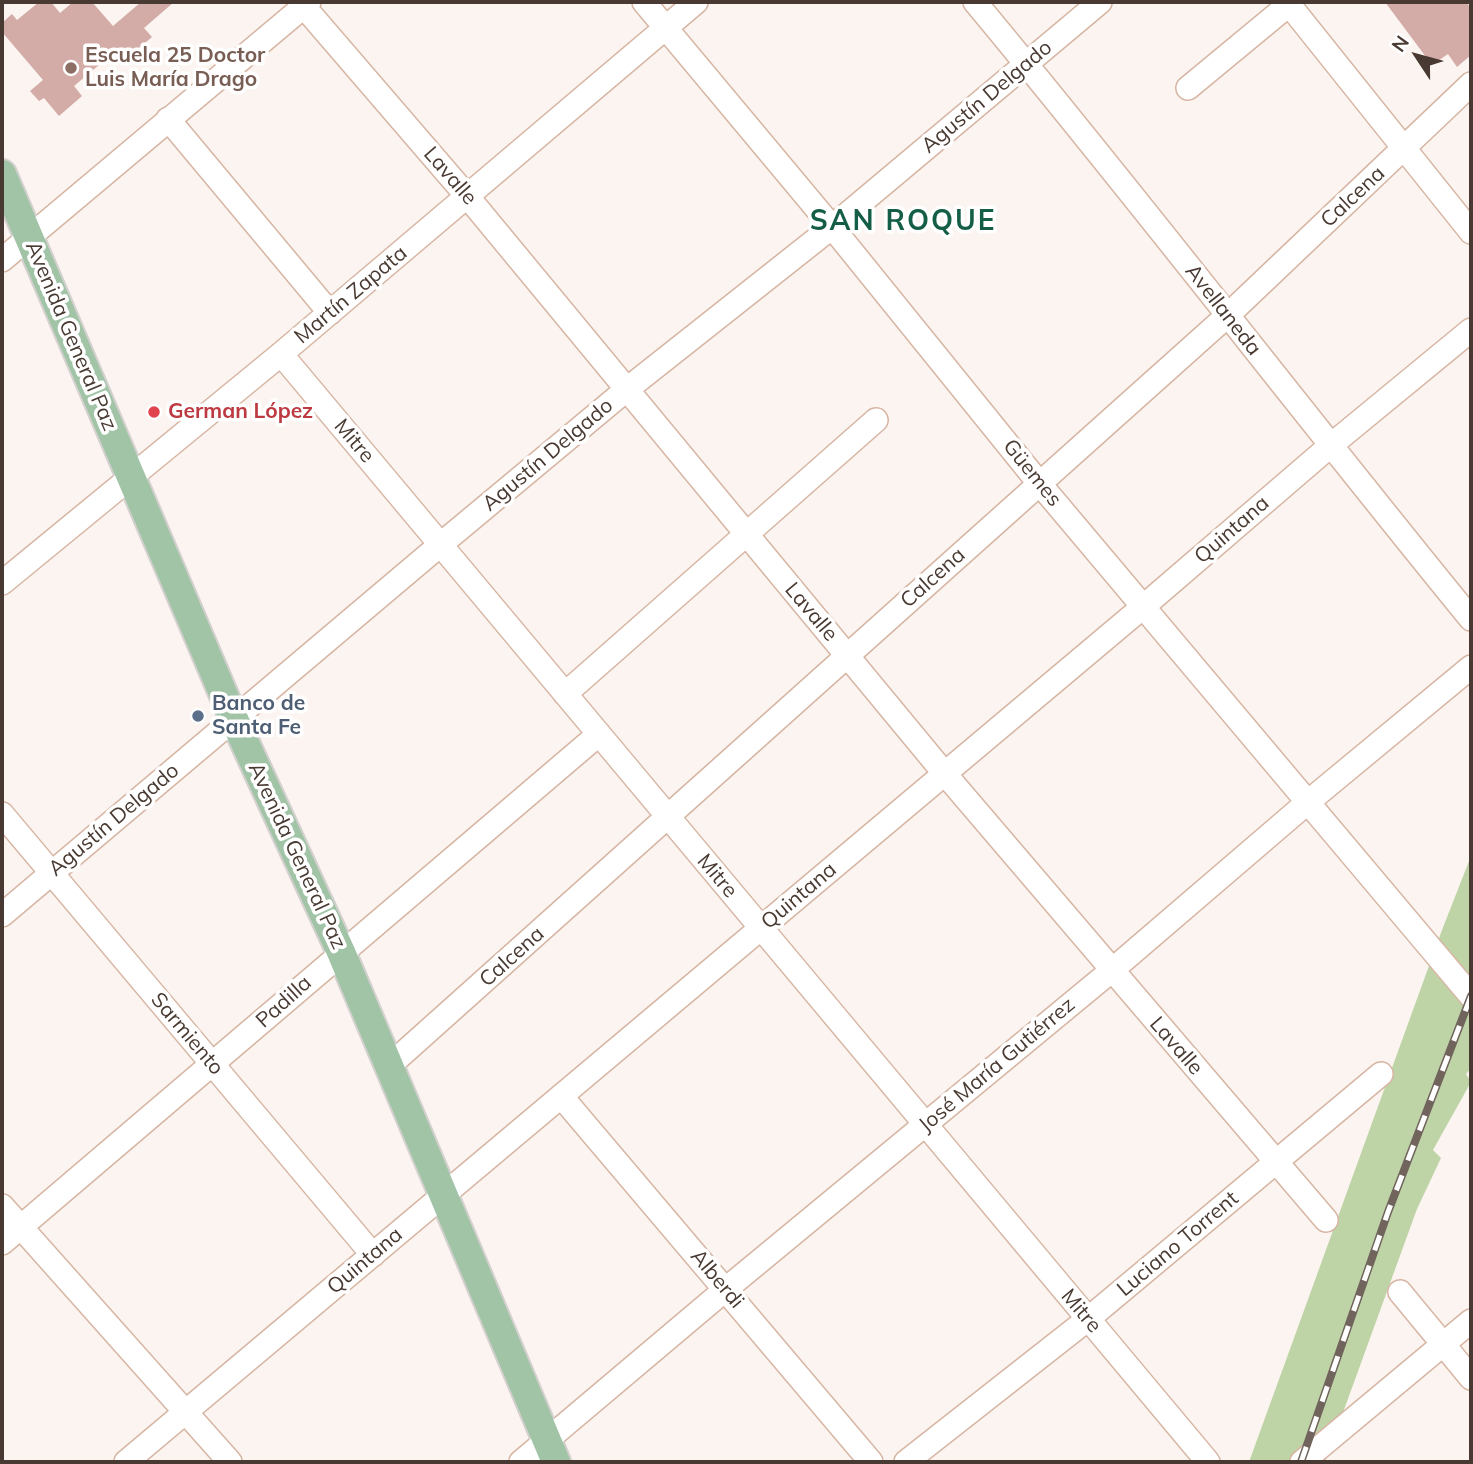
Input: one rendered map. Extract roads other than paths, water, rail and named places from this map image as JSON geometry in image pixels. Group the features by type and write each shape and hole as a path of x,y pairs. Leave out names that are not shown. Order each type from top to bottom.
{"main road":[{"name":"Avenida General Paz","path":"2,174 234,719 341,952 551,1452"}],"street":[{"name":"Güemes","path":"644,2 832,227 1039,483 1471,996"},
{"name":"Martín Zapata","path":"2,583 330,313 696,2"},
{"name":"Avellaneda","path":"975,2 1228,315 1329,446 1471,619"},
{"name":"Agustín Delgado","path":"2,915 626,390 832,227 1100,2"},
{"path":"2,260 304,3"},
{"name":"Lavalle","path":"304,3 945,774 1326,1220"},
{"path":"1188,88 1290,3 1471,232"},
{"name":"Calcena","path":"389,1066 1228,315 1471,84"},
{"path":"168,119 330,313"},
{"name":"Quintana","path":"126,1462 1144,606 1329,446 1471,330"},
{"name":"Mitre","path":"281,354 1208,1462"},
{"path":"565,694 876,420"},
{"name":"José María Gutiérrez","path":"521,1462 551,1452 726,1289 1111,971 1471,667"},
{"name":"Padilla","path":"2,1243 213,1066 341,952 599,734"},
{"name":"Sarmiento","path":"2,814 373,1255"},
{"name":"Luciano Torrent","path":"906,1462 1088,1319 1381,1074"},
{"name":"Alberdi","path":"561,1096 871,1462"},
{"path":"2,1206 230,1462"},
{"path":"1401,1292 1471,1378"},
{"path":"1302,1462 1471,1321"}],"railway":[{"path":"1301,1462 1388,1212 1471,996"}],"place":[{"name":"Escuela 25 Doctor Luis María Drago","path":"71,68"},
{"name":"German López","path":"154,412"},
{"name":"Banco de Santa Fe","path":"198,716"}],"district":[{"name":"SAN ROQUE","path":"903,222"}]}
